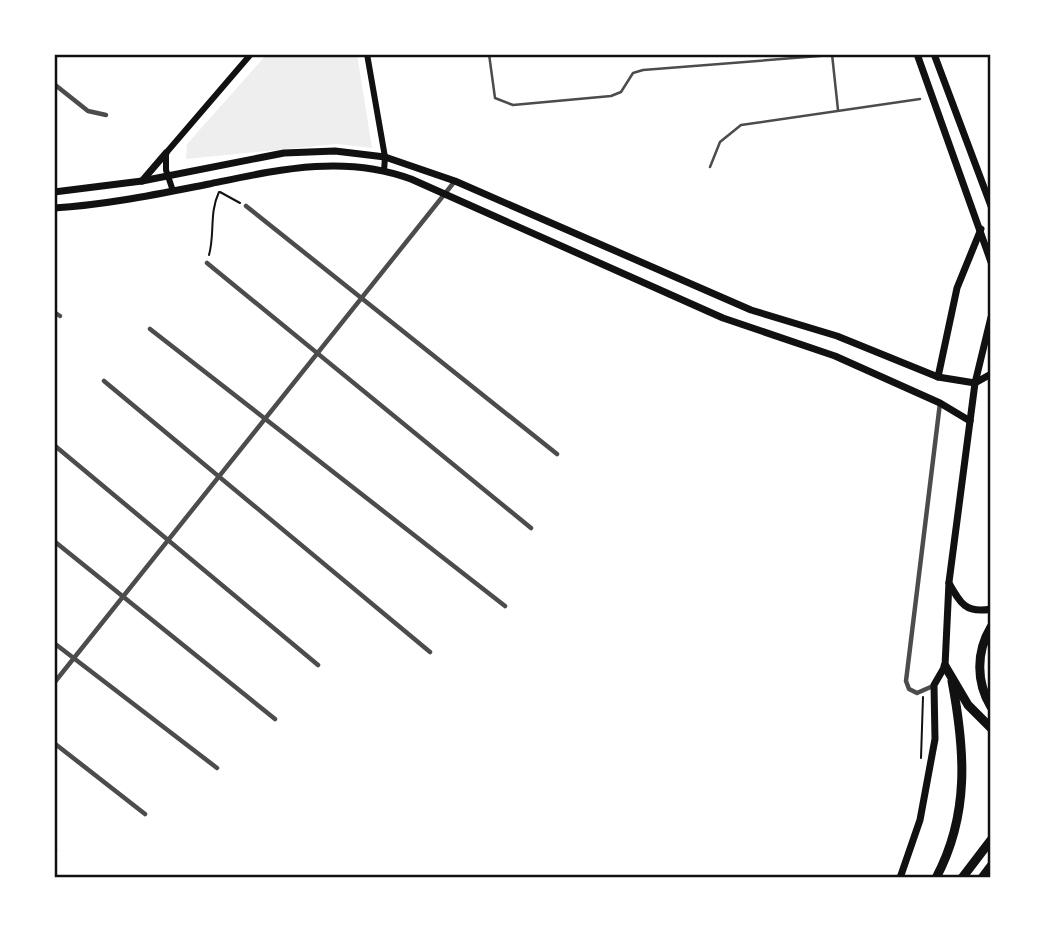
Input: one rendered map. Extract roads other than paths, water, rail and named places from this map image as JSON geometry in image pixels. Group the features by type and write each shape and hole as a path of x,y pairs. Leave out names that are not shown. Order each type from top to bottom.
{"highway":[{"path":"991,627 984,639 980,662 982,688 991,707"},
{"path":"945,666 968,705 991,728"},
{"path":"936,878 957,826 964,790 963,739 952,681"},
{"path":"962,878 991,840"}],"main road":[{"path":"142,181 251,54"},
{"path":"367,54 385,157 384,171"},
{"path":"917,54 991,262"},
{"path":"934,54 991,206"},
{"path":"937,109 952,104"},
{"path":"54,192 142,181 284,153 335,151 385,157 455,181 719,298 837,336 938,377 975,383 991,374"},
{"path":"166,153 167,176 173,191"},
{"path":"54,208 173,191 303,166 339,166 384,171 446,195 723,318 835,356 940,403 970,421"},
{"path":"938,377 957,288 981,229"},
{"path":"900,878 920,820 928,780 936,718 934,685 945,666 949,582 975,383 991,317"},
{"path":"949,582 966,609 974,612 991,609"}],"street":[{"path":"54,83 88,111 106,115"},
{"path":"54,683 455,181"},
{"path":"246,206 557,454"},
{"path":"207,263 531,528"},
{"path":"54,312 60,316"},
{"path":"150,329 505,606"},
{"path":"103,381 430,652"},
{"path":"934,685 923,691 913,692 906,681 940,403"},
{"path":"54,445 318,665"},
{"path":"54,541 275,719"},
{"path":"54,643 218,768"},
{"path":"54,743 145,814"}],"lane":[{"path":"489,54 495,98 513,105 611,96 621,92 633,73 643,70 832,55 838,110"},
{"path":"710,167 720,142 741,125 920,99"}]}
